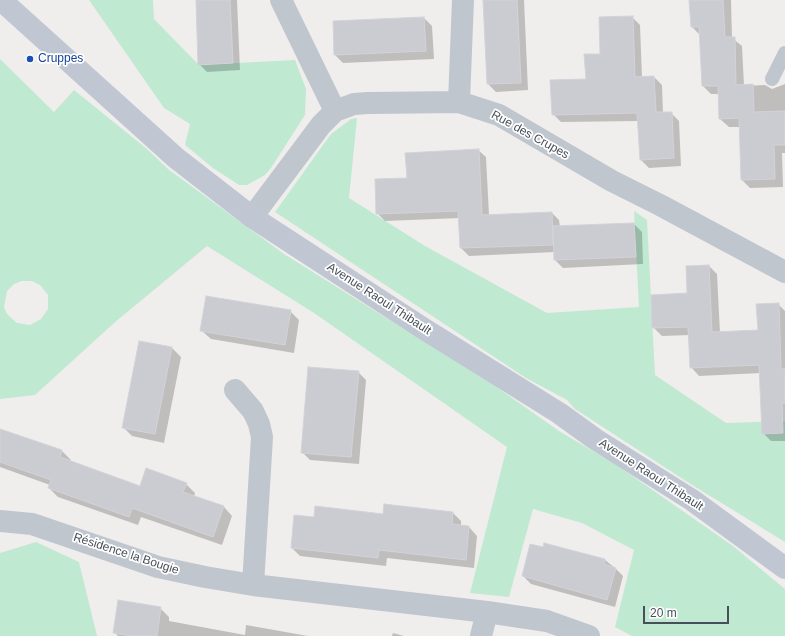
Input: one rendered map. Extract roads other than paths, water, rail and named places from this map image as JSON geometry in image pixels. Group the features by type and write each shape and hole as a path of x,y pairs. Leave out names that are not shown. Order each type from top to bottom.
{"street":[{"name":"Avenue Raoul Thibault","path":"1,0 176,158 252,217 418,325 559,413 595,439 692,500 784,567"},
{"path":"281,0 335,111"},
{"path":"459,102 463,0"},
{"name":"Rue des Crupes","path":"252,217 321,125 335,111 354,104 459,102 499,115 612,181 785,272"},
{"path":"235,390 253,411 259,424 262,437 252,585"},
{"name":"Résidence la Bougie","path":"0,521 32,524 158,566 252,585 487,612 547,621 589,636"},
{"path":"481,636 487,612"}],"lane":[{"path":"772,79 785,53"}],"place":[{"name":"Cruppes","path":"30,59"}]}
